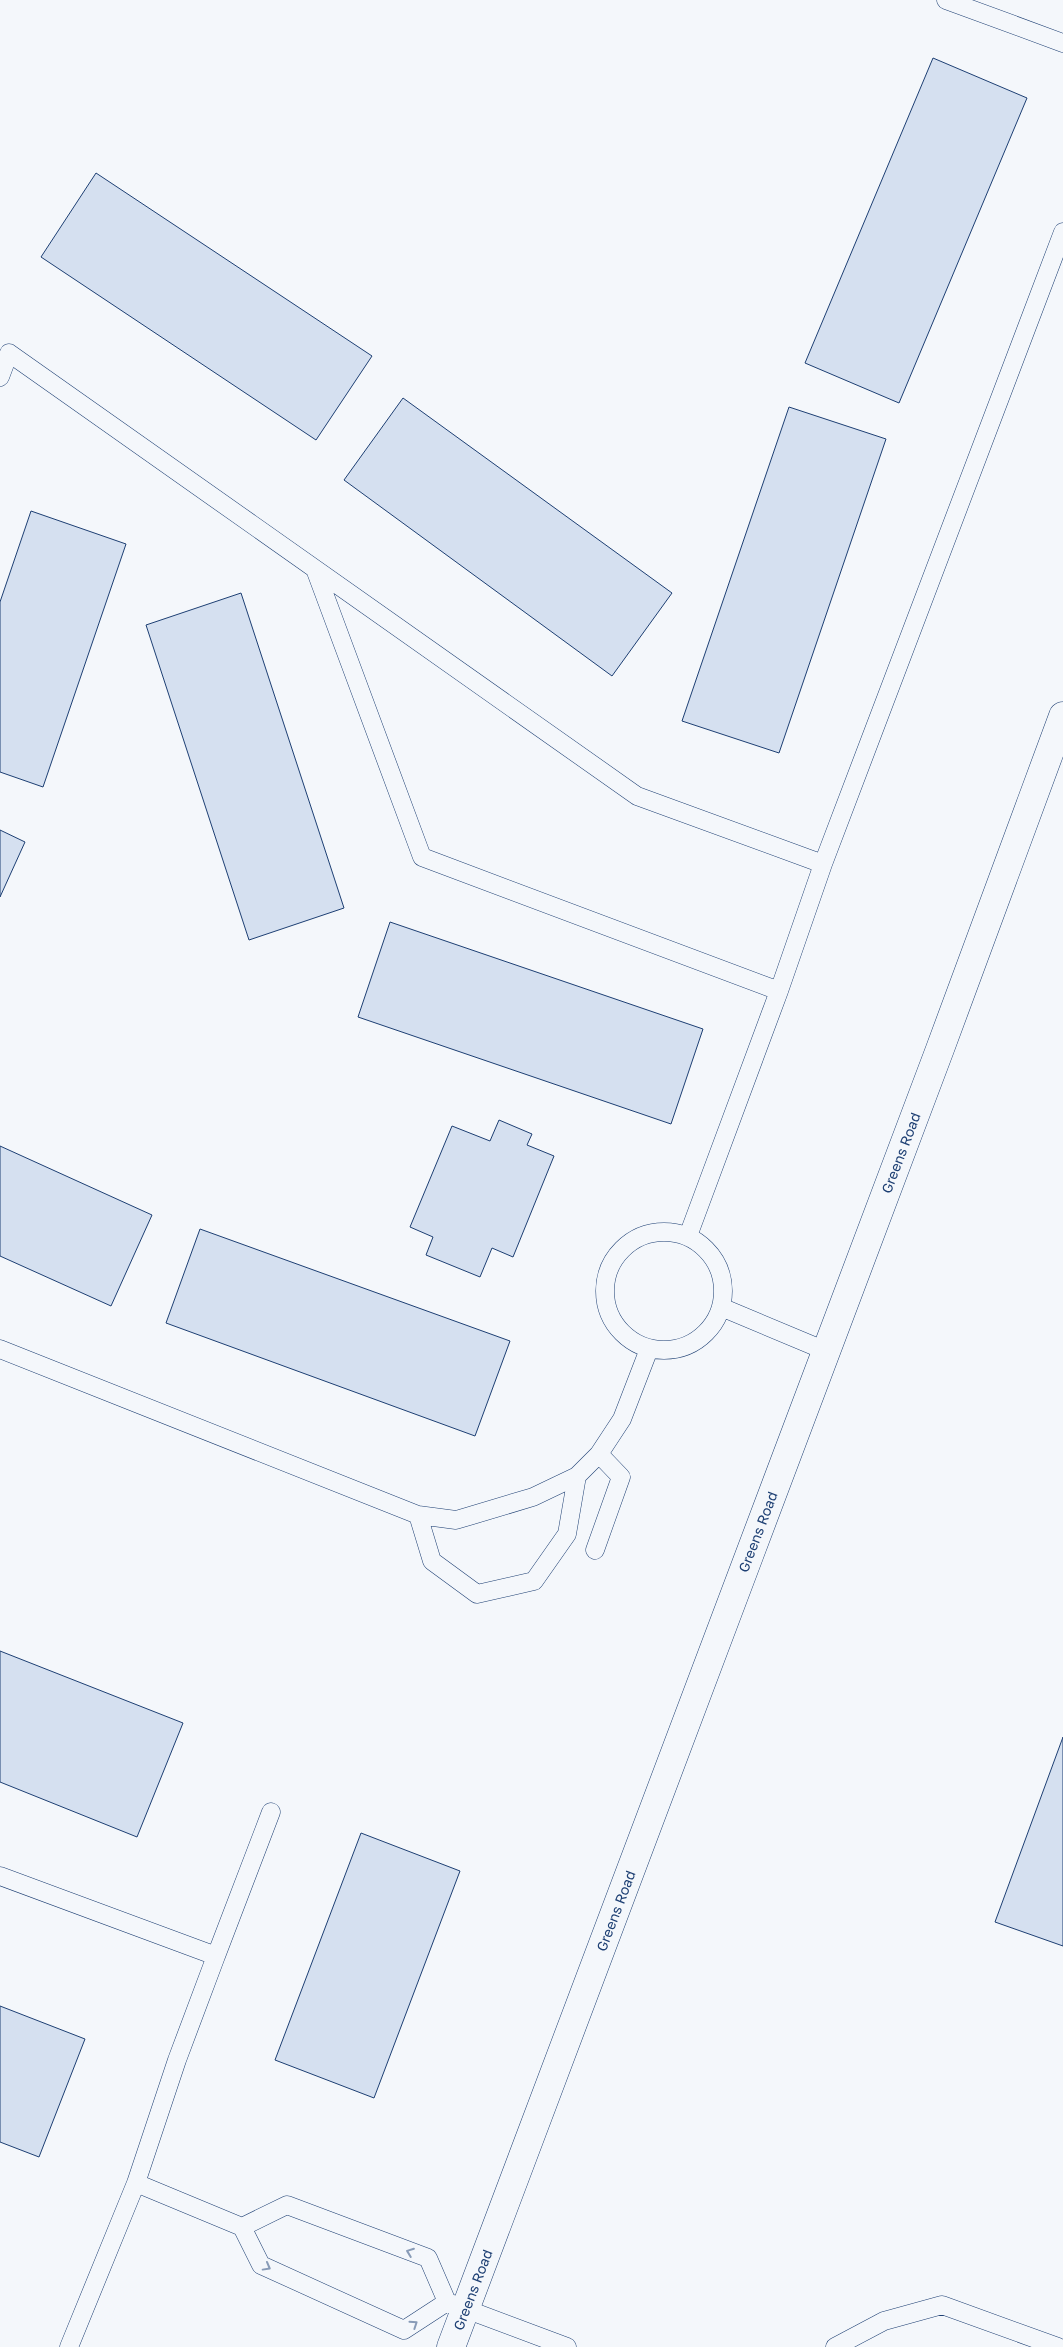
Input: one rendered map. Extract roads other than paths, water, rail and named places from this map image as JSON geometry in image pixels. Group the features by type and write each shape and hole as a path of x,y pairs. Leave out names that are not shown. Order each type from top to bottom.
{"main road":[{"name":"Greens Road","path":"451,2347 456,2306 826,1351 1063,716"}],"lane":[{"path":"946,0 1063,43"},
{"path":"688,1236 779,991 823,864 1063,232"},
{"path":"0,377 9,353 637,796 823,864"},
{"path":"315,569 422,857 779,991"},
{"path":"669,1231 688,1236 702,1245 714,1258 722,1281 721,1307 716,1321 694,1342 680,1349 665,1351 649,1349 631,1341 617,1328 608,1311 605,1291 608,1272 617,1254 632,1241 650,1233 669,1231"},
{"path":"721,1307 826,1351"},
{"path":"0,1350 418,1515 456,1520 533,1497 577,1476 599,1454 622,1418 649,1349"},
{"path":"595,1550 621,1477 599,1454"},
{"path":"418,1515 432,1561 477,1594 534,1581 567,1534 577,1476"},
{"path":"69,2347 136,2183 177,2060 271,1812"},
{"path":"0,1876 216,1956"},
{"path":"136,2183 242,2227 261,2265 404,2330 456,2306"},
{"path":"242,2227 287,2205 428,2258 456,2306 567,2347"},
{"path":"835,2347 884,2321 942,2305 1058,2347"}]}
